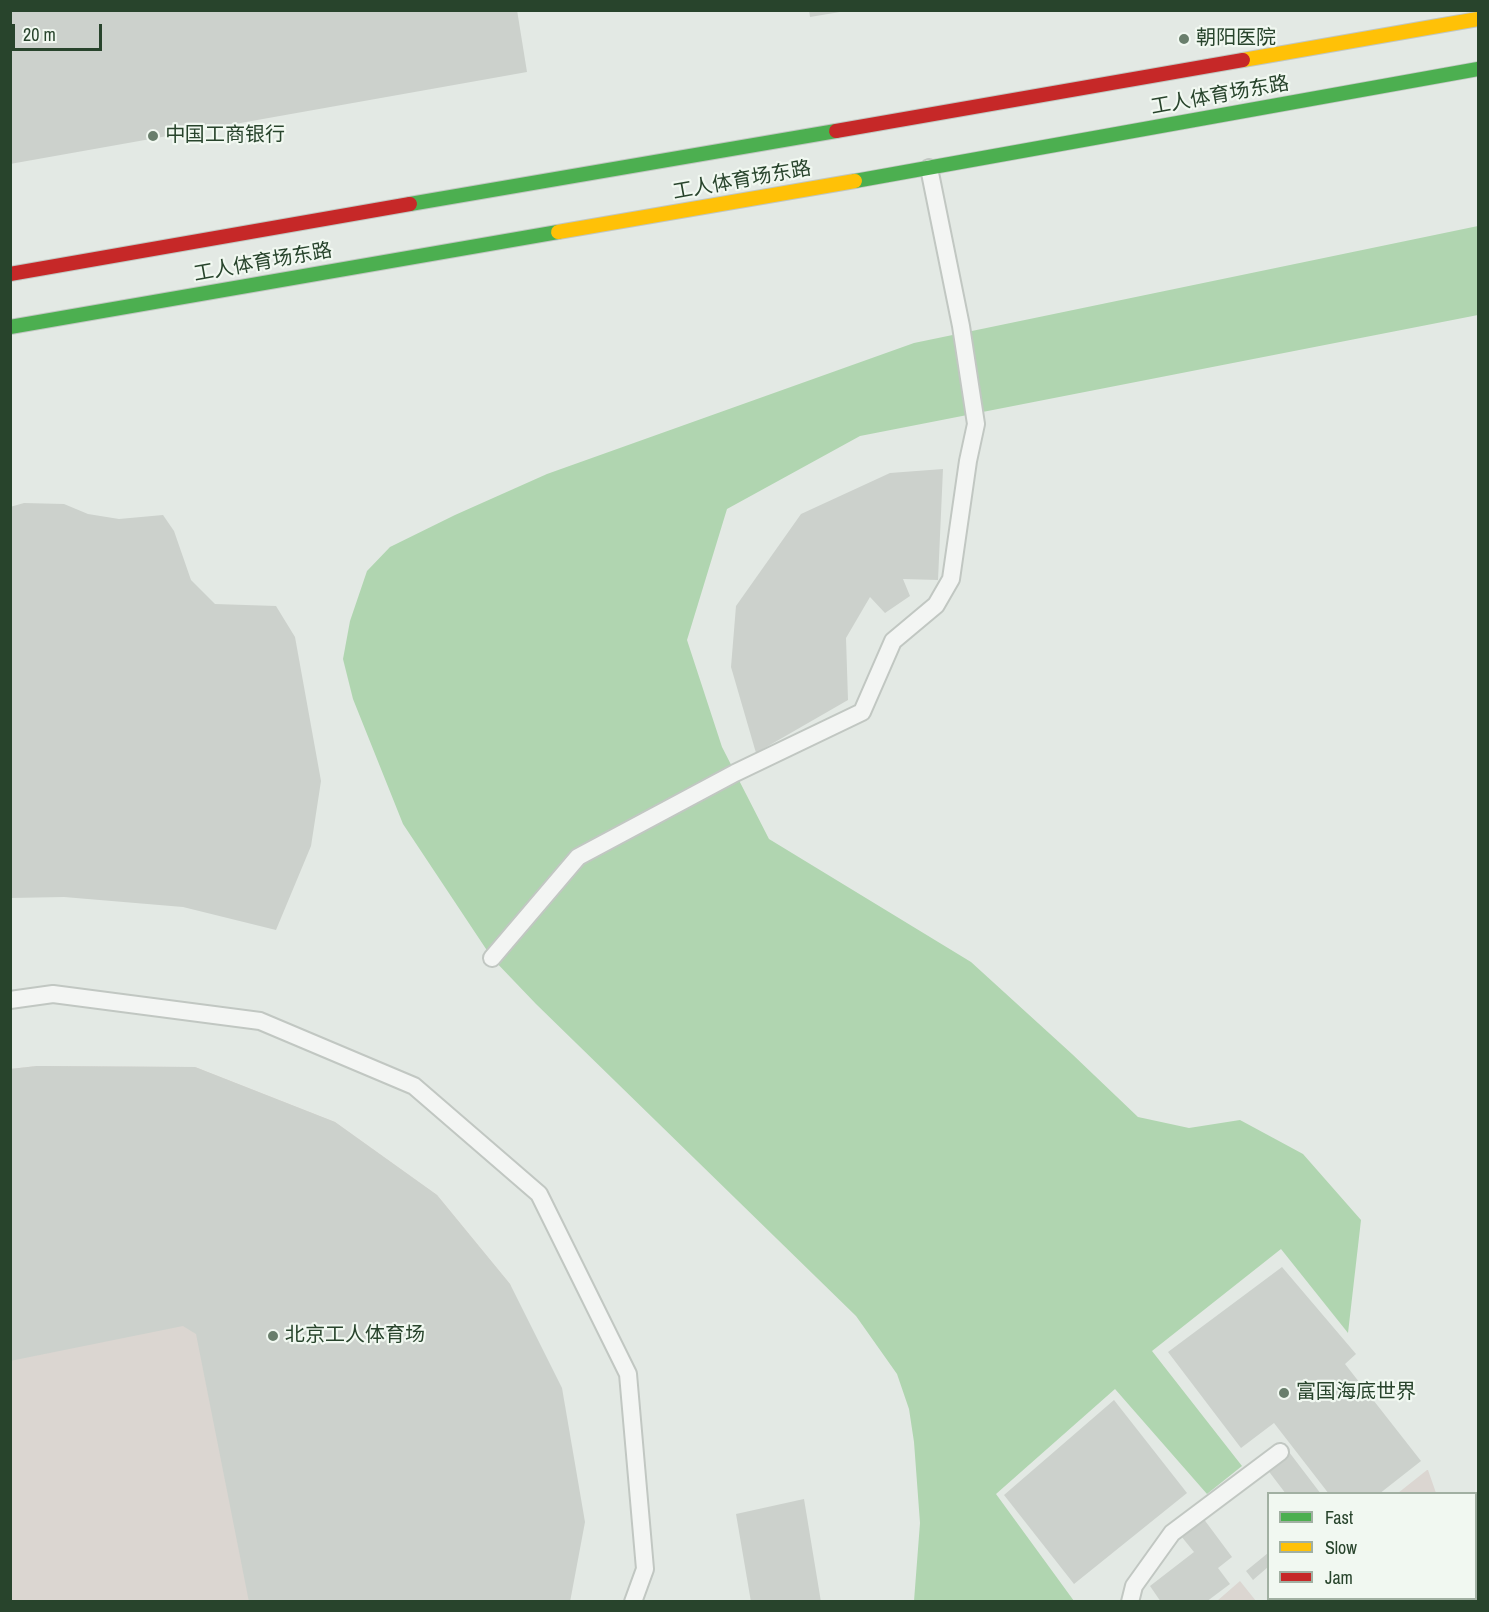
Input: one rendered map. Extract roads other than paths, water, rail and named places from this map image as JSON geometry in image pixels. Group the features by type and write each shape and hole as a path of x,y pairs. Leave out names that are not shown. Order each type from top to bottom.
{"main road":[{"name":"工人体育场东路","path":"10,274 1479,19"},
{"name":"工人体育场东路","path":"10,327 929,168 1479,69"}],"lane":[{"path":"492,958 578,857 735,773 862,712 892,641 936,604 951,579 975,424 961,326 929,168"},
{"path":"10,1000 52,994 260,1022 414,1086 539,1194 628,1374 645,1569 633,1602"},
{"path":"1130,1602 1134,1586 1172,1533 1280,1452"}],"place":[{"name":"朝阳医院","path":"1184,39"},
{"name":"中国工商银行","path":"153,136"},
{"name":"北京工人体育场","path":"273,1336"},
{"name":"富国海底世界","path":"1284,1393"}]}
